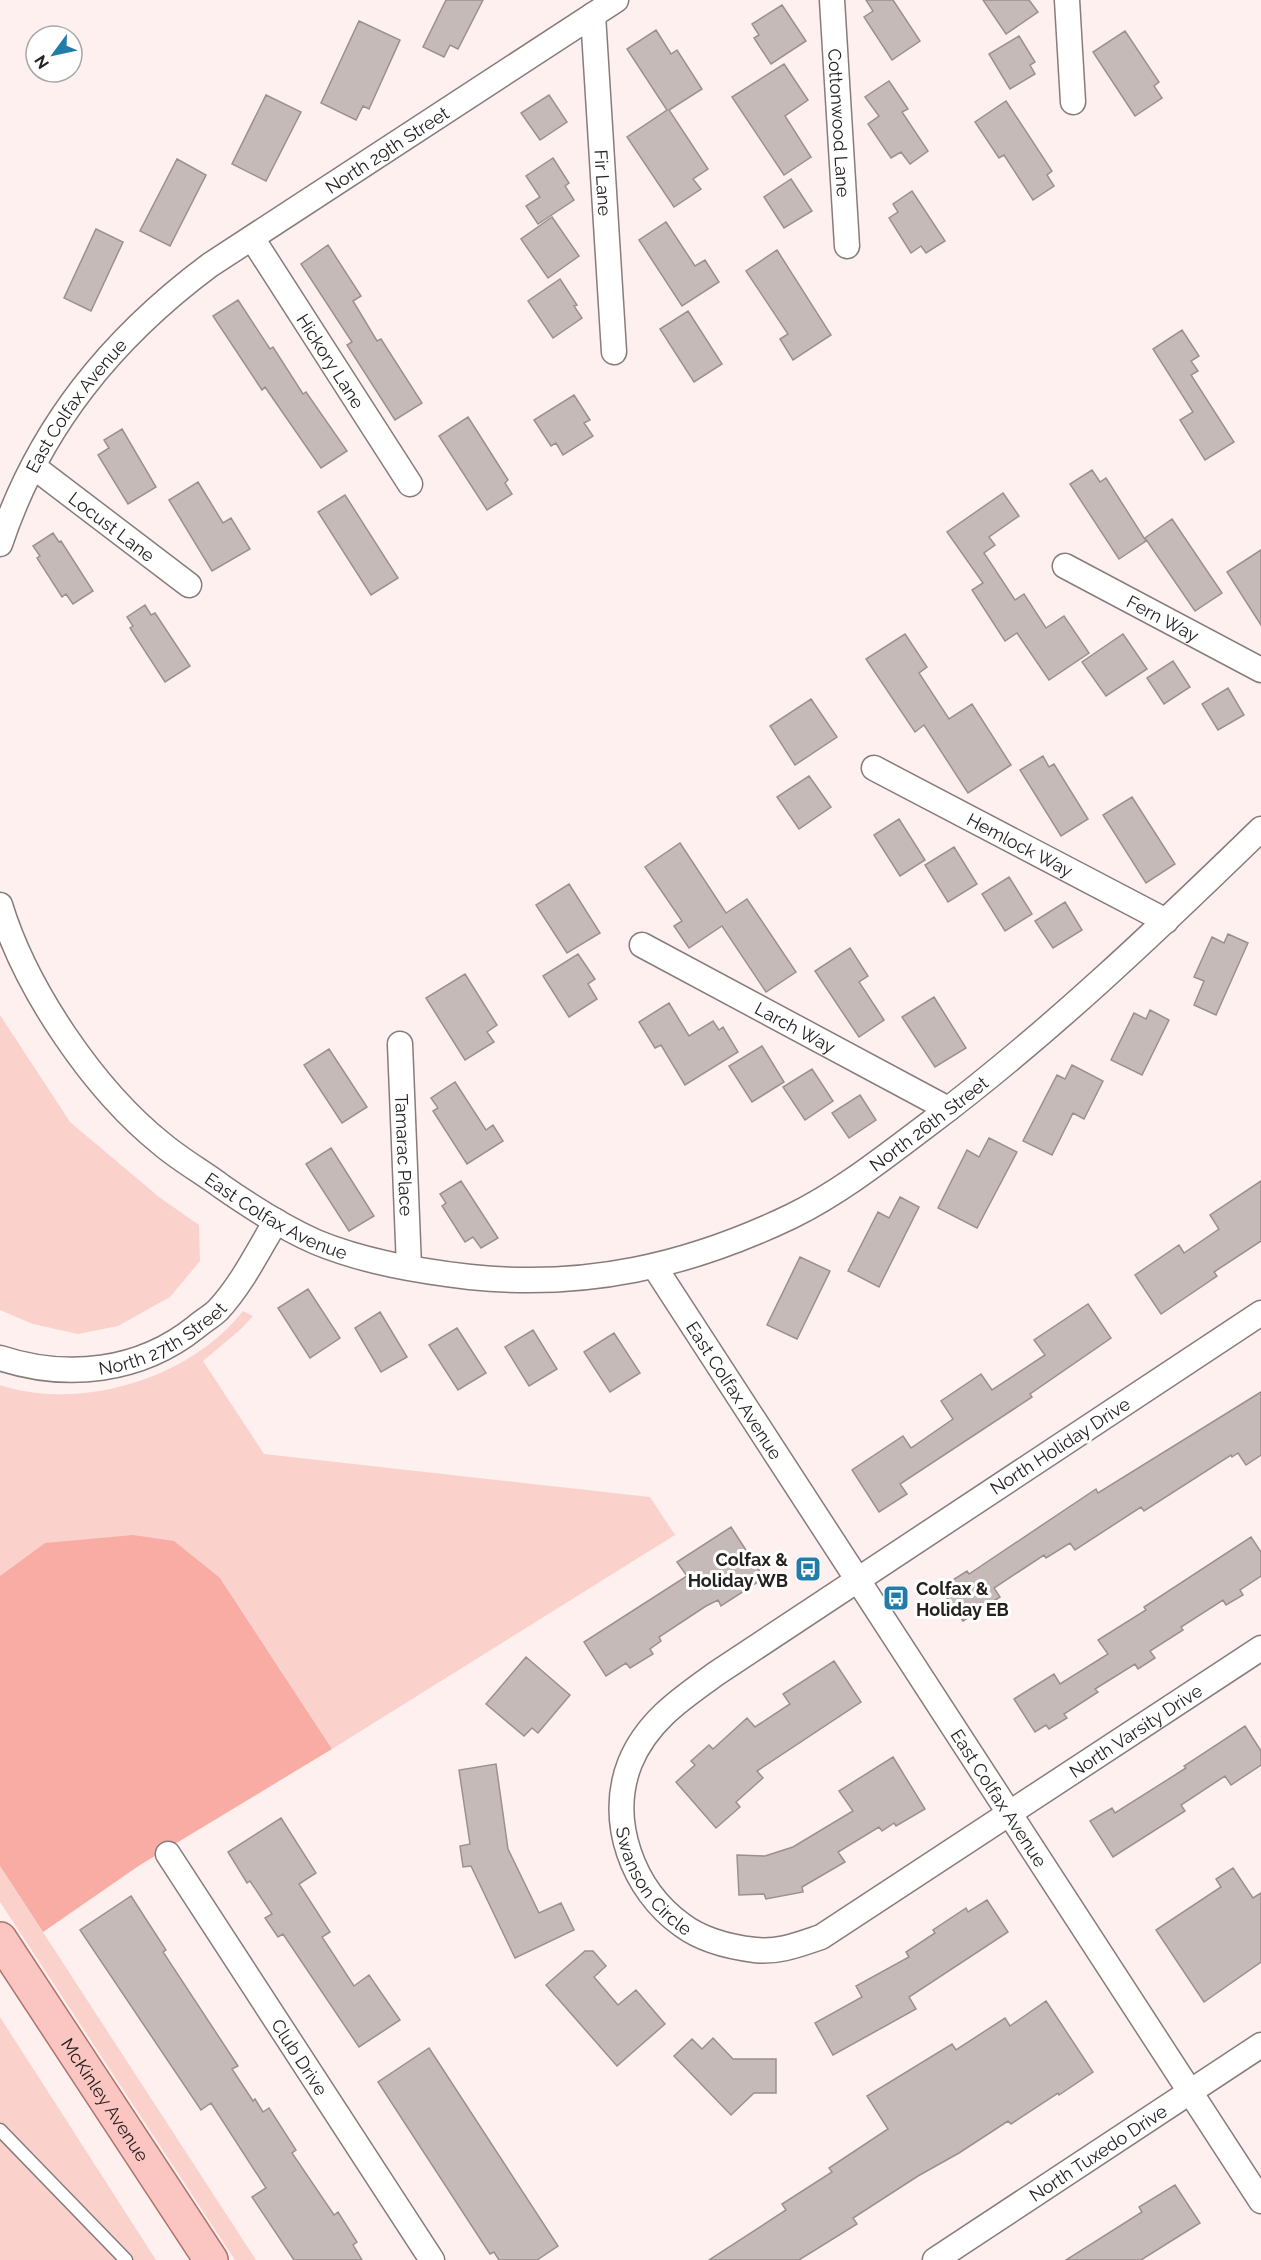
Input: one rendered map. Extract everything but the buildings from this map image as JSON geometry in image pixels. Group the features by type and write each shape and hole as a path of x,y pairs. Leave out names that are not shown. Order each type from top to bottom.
{"main road":[{"name":"McKinley Avenue","path":"0,1939 211,2260"}],"street":[{"name":"North 29th Street","path":"180,287 616,0"},
{"name":"Cottonwood Lane","path":"832,0 847,246"},
{"path":"1067,0 1073,102"},
{"name":"Fir Lane","path":"593,15 614,352"},
{"name":"Hickory Lane","path":"252,238 410,484"},
{"name":"East Colfax Avenue","path":"0,544 7,524 51,433 84,384 125,339 180,287"},
{"name":"Locust Lane","path":"34,467 189,585"},
{"name":"Fern Way","path":"1065,566 1261,670"},
{"name":"Hemlock Way","path":"874,768 1166,921"},
{"name":"North 26th Street","path":"654,1266 704,1252 795,1214 847,1183 948,1110 1021,1053 1166,921 1261,829"},
{"name":"East Colfax Avenue","path":"0,906 28,972 76,1054 118,1102 162,1144 258,1212 317,1242 373,1260 443,1274 514,1281 580,1279 654,1266 1261,2201"},
{"name":"Larch Way","path":"642,945 948,1110"},
{"name":"Tamarac Place","path":"400,1044 409,1267"},
{"name":"North 27th Street","path":"0,1358 16,1364 47,1369 87,1371 125,1364 155,1353 184,1337 217,1311 239,1283 276,1221"},
{"name":"North Holiday Drive","path":"859,1579 1261,1313"},
{"name":"Swanson Circle","path":"859,1579 717,1672 673,1704 651,1726 630,1764 622,1798 623,1838 636,1872 657,1902 682,1926 718,1942 757,1950 789,1948 821,1936 1009,1814"},
{"name":"North Varsity Drive","path":"1009,1814 1261,1648"},
{"name":"Club Drive","path":"168,1854 432,2260"},
{"name":"North Tuxedo Drive","path":"935,2260 1261,2045"}],"lane":[{"path":"0,2130 126,2260"}],"shaded area":[{"path":"0,1015 70,1122 159,1197 199,1225 200,1261 170,1297 118,1326 78,1334 33,1324 0,1310"},
{"path":"243,1311 253,1316 203,1361 264,1454 650,1497 675,1535 332,1749 220,1578 0,1576 0,1385 32,1392 65,1394 99,1391 132,1383 165,1371 194,1355 221,1335"},
{"path":"133,1535 174,1541 220,1578 332,1749 140,1865 43,1932 0,1866 0,1576 45,1543"},
{"path":"0,1866 256,2260 235,2260 0,1902"},
{"path":"0,2017 156,2260 0,2260"}],"place":[{"name":"Colfax & Holiday WB","path":"808,1569"},
{"name":"Colfax & Holiday EB","path":"896,1598"}]}
